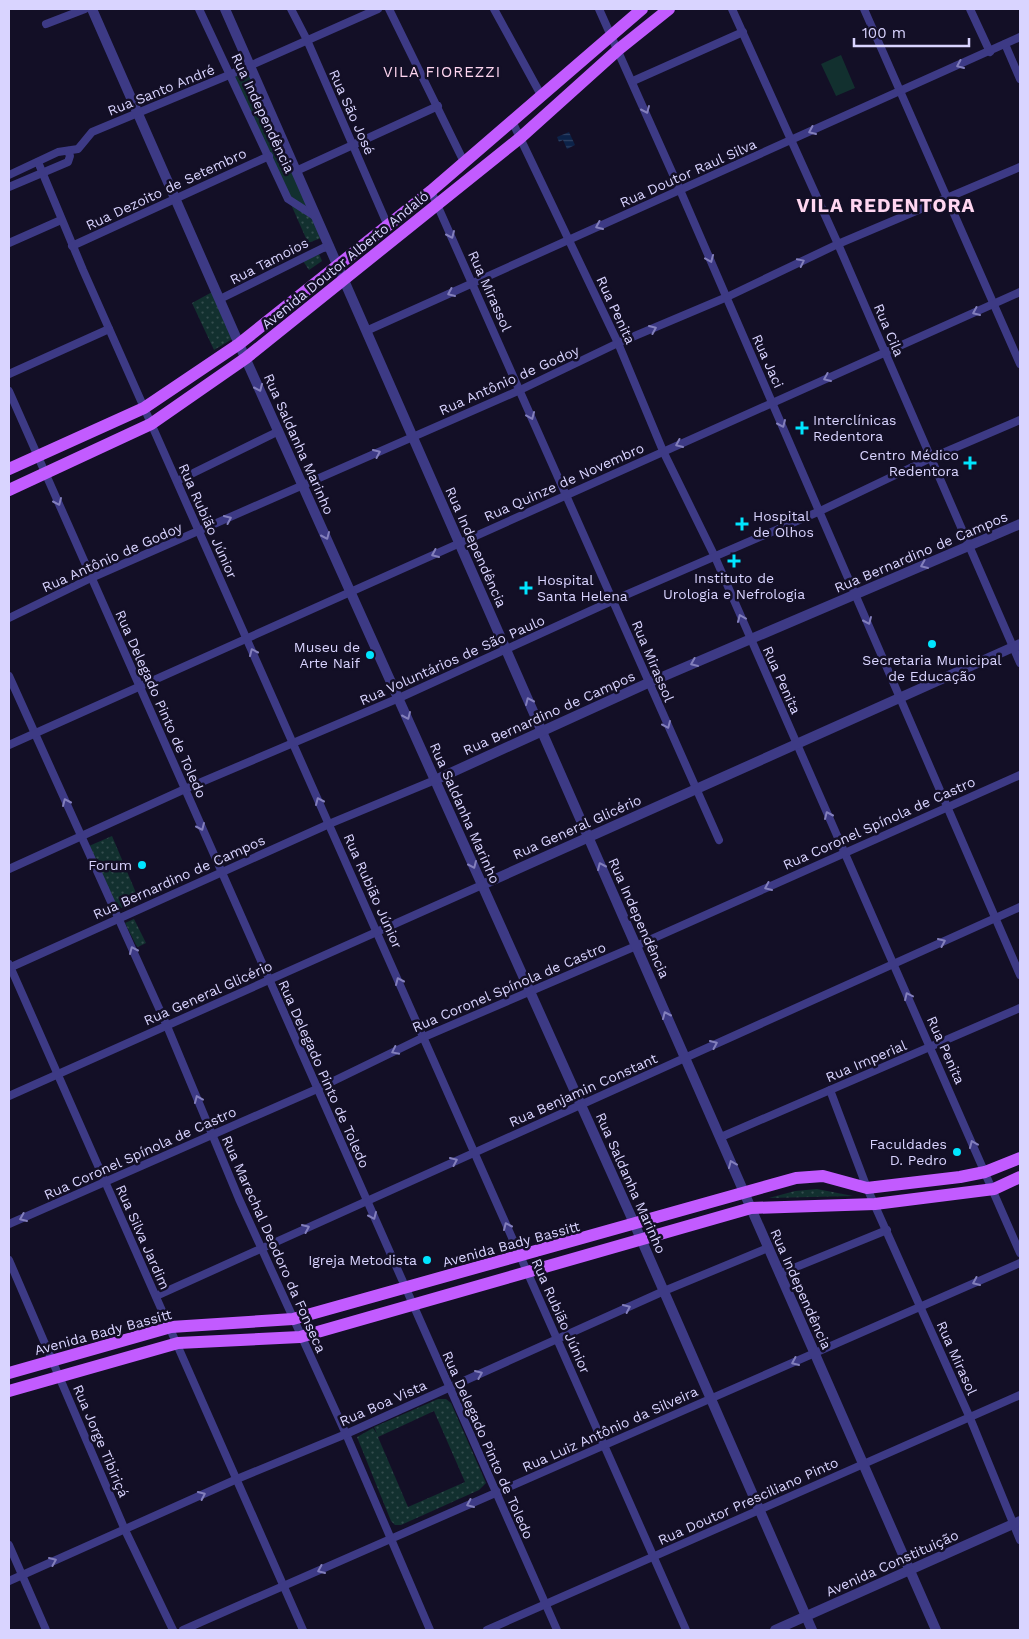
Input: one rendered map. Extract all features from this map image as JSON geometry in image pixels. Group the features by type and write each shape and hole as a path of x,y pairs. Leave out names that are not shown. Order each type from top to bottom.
{"main road":[{"name":"Avenida Doutor Alberto Andaló","path":"9,469 38,458 144,408 239,344 431,191 642,9"},
{"name":"Avenida Doutor Alberto Andaló","path":"9,490 151,424 246,358 520,138 619,49 669,9"},
{"name":"Avenida Bady Bassitt","path":"9,1373 170,1328 293,1320 796,1178 823,1176 867,1188 985,1172 1020,1158"},
{"path":"9,1391 178,1343 300,1337 528,1270 642,1241 751,1208 876,1204 994,1189 1020,1177"}],"street":[{"path":"46,24 85,9"},
{"name":"Rua Saldanha Marinho","path":"92,9 239,344 642,1241 812,1630"},
{"name":"Rua Independência","path":"199,9 288,199 316,217"},
{"name":"Rua Independência","path":"225,9 936,1630"},
{"name":"Rua São José","path":"291,9 307,40 388,226"},
{"name":"Rua Santo André","path":"9,175 58,152 78,149 92,132 250,66 378,9"},
{"path":"389,9 464,162"},
{"path":"494,9 541,95"},
{"name":"Rua Jaci","path":"599,9 633,81 1020,975"},
{"name":"Rua Cila","path":"732,9 838,244 969,546 1017,646 1020,663"},
{"path":"864,9 1020,364"},
{"path":"970,9 990,52"},
{"path":"633,81 743,32"},
{"name":"Rua Doutor Raul Silva","path":"366,330 1020,37"},
{"path":"1005,44 1020,79"},
{"path":"296,171 438,106"},
{"name":"Rua Penita","path":"512,121 618,343 664,451 715,557 796,745 994,1189 1020,1253"},
{"name":"Rua Santo André","path":"9,187 68,162 70,156 68,151"},
{"name":"Rua Dezoito de Setembro","path":"72,246 269,156"},
{"name":"Rua Rubião Júnior","path":"38,162 72,246 528,1270 686,1630"},
{"name":"Rua Antônio de Godoy","path":"9,618 91,578 520,390 618,343 727,298 838,244 1020,166"},
{"path":"23,168 28,178"},
{"name":"Rua Mirassol","path":"431,191 719,840"},
{"path":"9,243 61,220"},
{"name":"Rua Tamoios","path":"220,299 323,248 330,247"},
{"name":"Rua Quinze de Novembro","path":"9,745 246,637 351,592 564,494 1020,292"},
{"path":"9,374 109,329"},
{"name":"Rua Delegado Pinto de Toledo","path":"9,391 557,1630"},
{"name":"Rua Voluntários de São Paulo","path":"9,869 185,789 399,698 614,600 820,511 931,458 1020,420"},
{"path":"176,481 278,431"},
{"name":"Rua Bernardino de Campos","path":"9,967 222,874 329,824 435,780 648,683 1020,524"},
{"name":"Rua General Glicério","path":"9,1096 1017,646"},
{"name":"Rua Marechal Deodoro da Fonseca","path":"9,676 167,1026 300,1337 346,1434 430,1630"},
{"name":"Rua Coronel Spínola de Castro","path":"9,1224 317,1089 424,1037 636,946 946,806 1020,775"},
{"name":"Rua Benjamin Constant","path":"156,1296 261,1247 1020,907"},
{"name":"Rua Silva Jardim","path":"9,967 59,1074 105,1183 178,1343 303,1630"},
{"name":"Rua Imperial","path":"721,1137 1020,1008"},
{"name":"Rua Mirasol","path":"830,1090 867,1188 876,1204 920,1307 1017,1522 1020,1540"},
{"path":"779,1274 887,1230"},
{"name":"Rua Boa Vista","path":"9,1581 237,1479 346,1434 664,1291 768,1248"},
{"name":"Rua Jorge Tibiriçá","path":"9,1260 126,1530 173,1630"},
{"name":"Rua Luiz Antônio da Silveira","path":"182,1630 1020,1263"},
{"name":"Rua Doutor Presciliano Pinto","path":"487,1630 1020,1396"},
{"name":"Avenida Constituição","path":"775,1630 1017,1522"},
{"path":"9,1546 46,1630"}],"green space":[{"path":"841,55 855,88 836,96 821,64"},
{"path":"248,66 313,213 290,199 232,75"},
{"path":"290,202 312,218 321,238 308,243"},
{"path":"319,254 322,261 309,270 303,261"},
{"path":"214,291 234,338 214,350 192,303"},
{"path":"112,836 139,900 117,910 89,846"},
{"path":"134,919 146,943 138,947 125,923"},
{"path":"817,1189 853,1196 769,1198 795,1191"},
{"path":"438,1399 446,1399 451,1403 486,1483 479,1490 401,1525 395,1525 391,1521 357,1437 373,1428 377,1434 374,1427","holes":["434,1411 465,1482 408,1507 378,1437"]}],"water":[{"path":"569,132 575,145 567,149 563,140 559,142 557,137"}],"place":[{"name":"Interclínicas Redentora","path":"802,428"},
{"name":"Centro Médico Redentora","path":"970,463"},
{"name":"Hospital de Olhos","path":"742,524"},
{"name":"Instituto de Urologia e Nefrologia","path":"734,561"},
{"name":"Hospital Santa Helena","path":"526,588"},
{"name":"Secretaria Municipal de Educação","path":"932,644"},
{"name":"Museu de Arte Naif","path":"370,655"},
{"name":"Forum","path":"142,865"},
{"name":"Faculdades D. Pedro","path":"957,1152"},
{"name":"Igreja Metodista","path":"427,1260"}],"district":[{"name":"VILA FIOREZZI","path":"442,72"},
{"name":"VILA REDENTORA","path":"886,205"}]}
